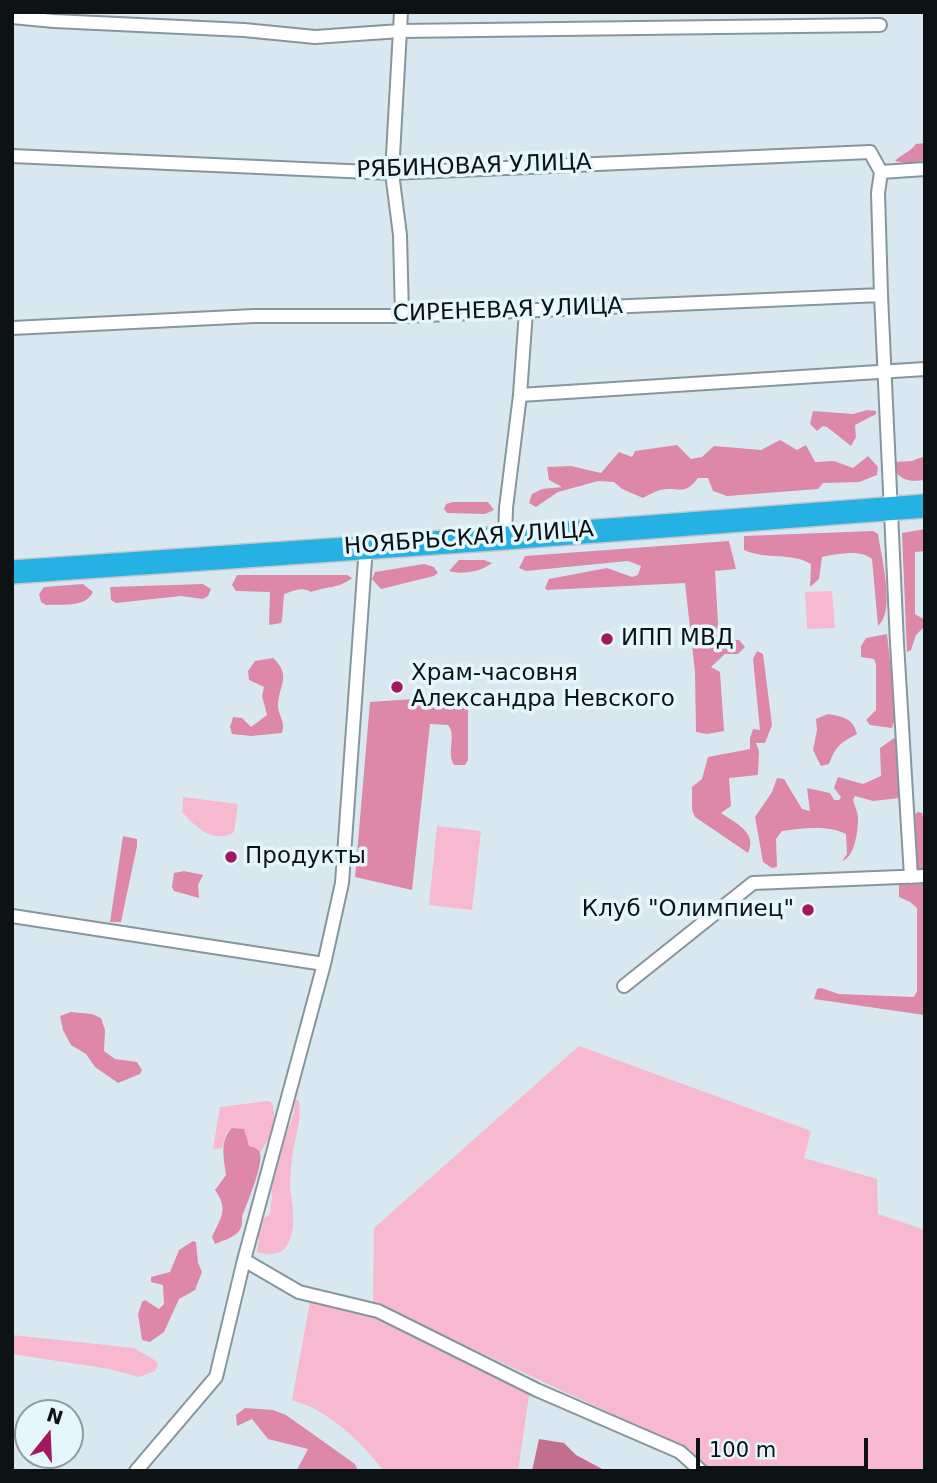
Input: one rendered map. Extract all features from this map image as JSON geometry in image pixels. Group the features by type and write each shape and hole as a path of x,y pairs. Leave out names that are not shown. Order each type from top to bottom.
{"highway":[{"name":"НОЯБРЬСКАЯ УЛИЦА","path":"12,572 925,506"}],"street":[{"path":"401,12 392,173 400,235 402,316"},
{"path":"12,17 244,30 315,37 400,31 880,25"},
{"name":"РЯБИНОВАЯ УЛИЦА","path":"12,156 392,173 870,152 881,172"},
{"path":"911,877 891,508 878,193 881,172 925,169"},
{"name":"СИРЕНЕВАЯ УЛИЦА","path":"12,328 254,316 402,316 881,295"},
{"path":"505,538 526,311"},
{"path":"520,395 925,369"},
{"path":"136,1471 216,1377 244,1260 324,964 342,883 366,546"},
{"path":"624,986 753,883 925,876"},
{"path":"12,916 324,964"},
{"path":"244,1260 299,1292 378,1311 537,1390 680,1452 701,1471"}],"shaded area":[{"path":"925,143 925,160 911,164 895,161 916,144"},
{"path":"867,410 876,411 876,414 855,425 856,437 851,446 827,427 823,426 817,431 810,424 813,411 853,414"},
{"path":"780,440 797,450 806,445 815,462 834,461 853,468 868,456 878,467 877,475 859,482 823,483 818,489 727,496 713,491 708,478 698,478 685,489 660,490 643,498 622,489 614,482 598,481 558,492 536,507 529,503 532,494 542,489 562,487 549,480 547,467 571,466 601,473 619,452 632,457 635,451 677,445 691,459 702,457 714,446 761,450"},
{"path":"925,456 925,480 907,480 893,470 895,462 912,461"},
{"path":"488,502 494,510 485,514 447,513 444,509 446,504"},
{"path":"925,529 925,551 915,552 915,614 925,620 924,627 916,635 911,650 907,652 902,533"},
{"path":"873,531 878,534 887,596 883,619 878,626 872,559 867,556 848,553 822,557 819,579 810,587 811,564 795,558 761,555 744,550 744,536"},
{"path":"729,541 736,569 715,571 719,639 739,640 745,647 738,654 725,654 711,667 720,672 724,731 707,734 696,732 695,672 685,583 547,590 545,588 549,579 607,568 632,577 638,575 641,566 628,561 526,571 519,568 525,556"},
{"path":"459,560 484,560 492,563 471,572 449,571"},
{"path":"424,564 434,567 438,573 381,589 372,579 375,572"},
{"path":"237,575 347,575 352,578 337,586 311,592 294,590 284,594 281,623 269,625 270,592 236,591 232,585"},
{"path":"83,584 93,592 85,601 66,605 46,605 41,602 39,594 44,587"},
{"path":"203,584 211,589 203,599 181,596 116,603 111,600 110,587"},
{"path":"832,591 835,628 807,629 805,592"},
{"path":"887,634 896,715 892,728 870,725 866,720 876,710 876,664 874,659 861,657 861,646 866,638"},
{"path":"757,651 763,654 772,725 765,743 756,743 759,751 758,775 729,778 731,806 721,813 748,834 748,853 695,817 692,810 692,787 702,779 708,757 750,749 753,729 760,730 753,659"},
{"path":"273,658 279,664 283,675 278,705 283,725 282,733 251,736 232,734 230,727 233,717 242,718 251,727 267,715 262,696 264,687 249,680 248,671 255,661"},
{"path":"457,696 468,699 468,760 465,765 454,765 451,755 451,729 448,725 430,724 412,890 355,877 370,702"},
{"path":"828,714 847,719 857,734 839,746 829,764 821,766 813,750 816,719"},
{"path":"894,738 902,743 900,798 873,801 855,796 853,800 858,816 857,830 853,849 846,859 842,861 847,854 846,834 832,829 807,828 782,831 776,839 777,867 772,868 763,862 755,817 772,792 777,778 784,779 802,809 810,811 807,788 830,793 834,800 839,800 841,797 834,788 838,777 863,784 881,776 880,748"},
{"path":"183,797 238,804 234,832 219,836 199,828 182,812"},
{"path":"922,813 925,824 925,873 918,871 915,814"},
{"path":"437,826 481,831 472,910 429,905"},
{"path":"123,836 137,839 137,846 121,922 110,922"},
{"path":"184,871 203,875 198,885 199,898 174,891 174,873"},
{"path":"925,882 924,1015 814,999 817,989 821,988 839,994 914,997 917,991 917,908 899,897 899,883"},
{"path":"71,1012 92,1014 101,1018 105,1030 104,1051 115,1059 137,1062 142,1070 140,1074 118,1083 95,1067 86,1054 71,1045 63,1030 60,1016"},
{"path":"579,1046 811,1131 804,1158 877,1179 878,1214 925,1230 925,1471 708,1471 680,1446 373,1302 374,1228"},
{"path":"298,1099 299,1118 290,1179 293,1215 290,1240 280,1252 257,1252 259,1240 256,1231 260,1221 270,1214 270,1181 293,1115 295,1101"},
{"path":"268,1101 272,1103 274,1124 260,1153 258,1149 249,1146 243,1129 232,1128 226,1133 222,1148 213,1149 220,1107"},
{"path":"232,1128 244,1129 249,1146 259,1151 260,1163 242,1217 241,1228 235,1235 215,1244 212,1237 223,1208 215,1190 226,1175 224,1144"},
{"path":"193,1241 196,1242 198,1263 202,1272 195,1290 179,1299 164,1332 150,1342 142,1340 138,1314 142,1302 145,1300 159,1309 164,1304 163,1285 151,1282 151,1277 170,1272 179,1250"},
{"path":"310,1302 382,1318 530,1389 518,1471 384,1471 343,1428 319,1412 292,1400"},
{"path":"12,1335 134,1348 156,1361 158,1365 155,1371 139,1377 110,1369 12,1354"},
{"path":"245,1408 273,1410 286,1415 355,1464 358,1471 294,1471 308,1449 268,1439 252,1419 237,1426 236,1415"},
{"path":"539,1439 564,1443 576,1455 606,1471 532,1471"}],"place":[{"name":"ИПП МВД","path":"607,639"},
{"name":"Храм-часовня Александра Невского","path":"397,687"},
{"name":"Продукты","path":"231,857"},
{"name":"Клуб \"Олимпиец\"","path":"808,910"}]}
